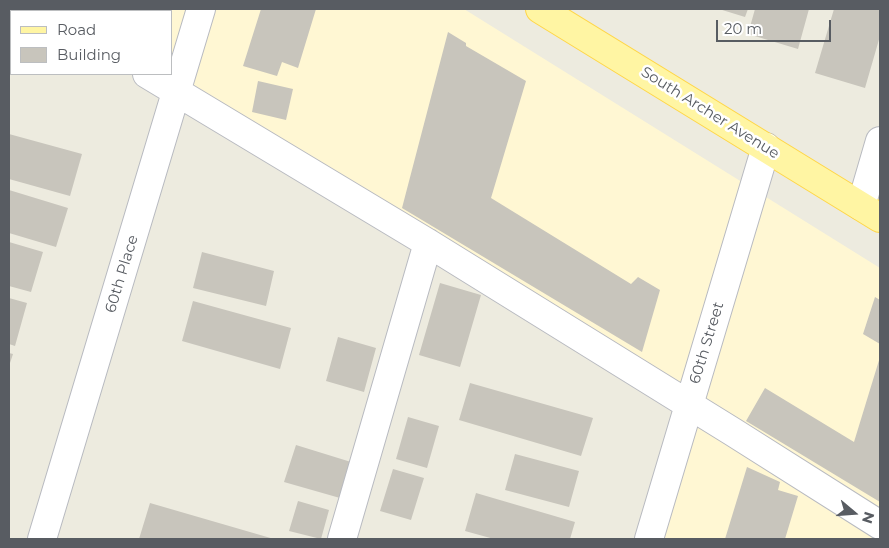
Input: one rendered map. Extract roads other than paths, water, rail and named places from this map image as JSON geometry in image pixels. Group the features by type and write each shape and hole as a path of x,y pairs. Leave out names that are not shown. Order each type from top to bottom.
{"main road":[{"name":"South Archer Avenue","path":"540,9 871,212"}],"street":[{"name":"60th Place","path":"42,539 202,9"},
{"path":"149,75 428,243 880,525"},
{"path":"871,212 880,141"},
{"name":"60th Street","path":"649,539 766,147"},
{"path":"342,539 428,243"}]}
